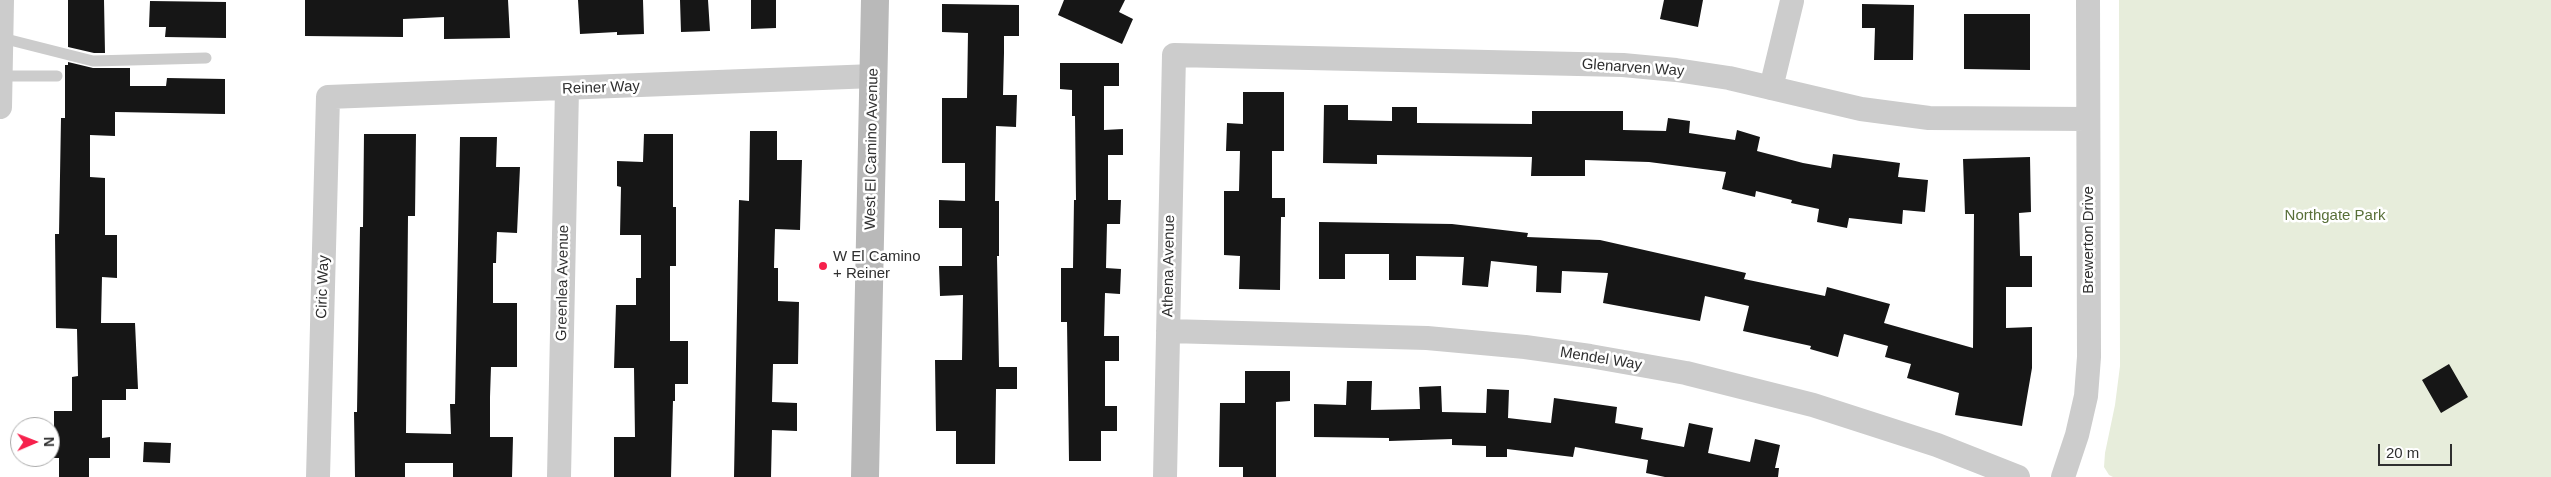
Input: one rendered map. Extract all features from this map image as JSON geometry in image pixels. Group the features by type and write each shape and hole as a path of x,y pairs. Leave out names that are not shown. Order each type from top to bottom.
{"main road":[{"name":"West El Camino Avenue","path":"865,477 875,0"}],"street":[{"path":"0,107 2,0"},
{"name":"Brewerton Drive","path":"2063,477 2077,435 2086,396 2089,357 2088,0"},
{"path":"1771,88 1792,1"},
{"name":"Glenarven Way","path":"1174,55 1623,65 1676,70 1771,88 1861,109 1929,118 2088,119"},
{"name":"Athena Avenue","path":"1165,477 1174,55"},
{"name":"Reiner Way","path":"328,97 874,76"},
{"name":"Greenlea Avenue","path":"560,477 567,89"},
{"name":"Ciric Way","path":"318,477 328,97"},
{"name":"Mendel Way","path":"1168,331 1427,338 1525,347 1590,356 1686,373 1813,405 1937,445 2018,477"}],"lane":[{"path":"2,38 93,61 206,58"},
{"path":"1,76 57,76"}],"green space":[{"name":"Northgate Park","path":"2119,0 2551,0 2551,477 2113,477 2109,475 2104,467 2105,453 2115,405 2120,366"}],"building":[{"path":"68,0 104,0 105,53 94,53 68,47"},
{"path":"305,0 508,0 510,38 444,39 444,17 403,19 403,37 305,36"},
{"path":"578,0 643,0 644,34 617,35 617,32 580,34"},
{"path":"680,0 708,0 710,31 681,32"},
{"path":"751,0 776,0 776,28 751,29"},
{"path":"1064,0 1125,0 1119,12 1133,19 1122,44 1058,15"},
{"path":"1664,0 1703,0 1698,27 1660,19"},
{"path":"150,1 226,2 226,38 165,37 166,27 149,27"},
{"path":"942,4 1019,5 1019,36 1004,36 1003,95 1017,95 1016,127 996,126 995,201 999,201 999,256 997,256 999,367 1017,367 1017,389 996,389 995,464 956,464 956,431 936,431 935,360 962,360 963,295 940,296 939,266 962,266 962,228 939,228 939,200 965,201 965,163 942,163 942,98 967,98 968,33 942,32"},
{"path":"1862,4 1914,5 1913,60 1874,60 1875,28 1862,28"},
{"path":"1964,14 2030,14 2030,70 1964,69"},
{"path":"68,62 93,68 130,68 130,86 166,86 167,78 225,79 225,114 115,112 115,136 90,135 90,177 105,178 105,235 117,235 117,278 102,277 101,323 135,323 138,389 126,389 126,400 102,400 102,438 110,437 110,458 89,458 89,477 59,477 60,417 54,417 54,411 72,411 72,377 78,376 77,329 56,328 55,234 59,234 61,118 65,118 65,65 68,65"},
{"path":"1060,63 1119,63 1119,86 1104,86 1104,130 1123,129 1123,155 1108,155 1108,200 1121,200 1120,224 1107,224 1106,268 1121,269 1120,294 1105,293 1104,336 1119,336 1119,361 1105,361 1105,406 1117,406 1117,431 1101,431 1101,461 1069,461 1067,322 1061,322 1061,268 1073,268 1074,200 1076,200 1075,116 1072,116 1072,90 1060,89"},
{"path":"1243,92 1284,92 1284,151 1272,151 1272,198 1285,198 1285,217 1281,217 1280,290 1239,289 1240,256 1224,255 1224,191 1239,191 1240,151 1226,151 1227,123 1243,124"},
{"path":"1324,105 1348,105 1348,120 1392,121 1392,107 1417,107 1417,123 1532,124 1532,111 1623,111 1623,130 1666,131 1668,118 1690,121 1689,133 1735,140 1737,130 1760,137 1757,151 1803,163 1831,168 1833,154 1900,163 1898,177 1928,180 1925,212 1903,210 1902,224 1849,218 1847,228 1817,222 1819,209 1791,203 1792,200 1756,191 1755,197 1722,189 1726,172 1649,162 1585,160 1585,176 1531,176 1532,157 1377,155 1377,164 1323,163"},
{"path":"750,131 777,131 777,160 802,160 800,230 775,229 774,268 778,268 778,301 799,302 798,364 773,364 772,402 797,403 797,431 772,430 771,477 734,477 739,200 749,201"},
{"path":"364,134 416,134 415,216 408,216 406,433 451,434 450,404 455,404 460,137 497,137 496,167 520,167 517,233 497,232 496,263 493,263 493,303 517,303 517,367 491,367 490,397 490,437 513,437 512,477 453,477 453,463 405,463 405,477 355,477 354,412 357,412 360,227 363,227"},
{"path":"644,134 673,134 673,207 676,207 676,266 670,266 670,341 688,341 688,384 675,384 671,477 614,477 614,437 635,437 634,368 614,368 616,305 636,305 636,278 641,278 641,235 620,235 621,187 617,186 617,161 643,162"},
{"path":"2030,157 2031,212 2019,213 2020,256 2032,256 2032,287 2006,287 2006,328 2032,327 2032,368 2022,426 1955,415 1959,393 1907,378 1911,364 1885,357 1888,346 1844,334 1838,357 1810,349 1811,346 1743,331 1749,306 1705,296 1700,321 1603,303 1608,273 1562,271 1561,293 1536,292 1537,266 1491,261 1488,287 1462,285 1464,257 1416,256 1416,280 1389,280 1389,254 1345,254 1345,279 1319,279 1319,222 1452,224 1528,233 1527,237 1600,240 1746,273 1744,279 1825,296 1827,287 1890,304 1884,323 1973,348 1974,214 1965,214 1963,159"},
{"path":"2449,364 2468,397 2441,413 2422,380"},
{"path":"1245,371 1290,371 1290,401 1276,402 1276,477 1243,477 1243,467 1219,467 1220,403 1245,403"},
{"path":"1347,381 1372,381 1371,410 1420,409 1419,387 1441,386 1442,412 1486,413 1487,389 1509,390 1508,418 1551,423 1554,398 1617,407 1615,423 1643,428 1641,439 1684,447 1689,423 1713,428 1708,453 1750,462 1755,439 1780,445 1775,468 1779,468 1778,477 1665,477 1646,473 1648,460 1575,447 1573,457 1507,449 1507,457 1486,457 1486,446 1452,445 1452,439 1389,441 1389,438 1314,437 1314,404 1346,405"},
{"path":"144,442 171,443 170,463 143,462"}],"place":[{"name":"W El Camino + Reiner","path":"823,266"}]}
